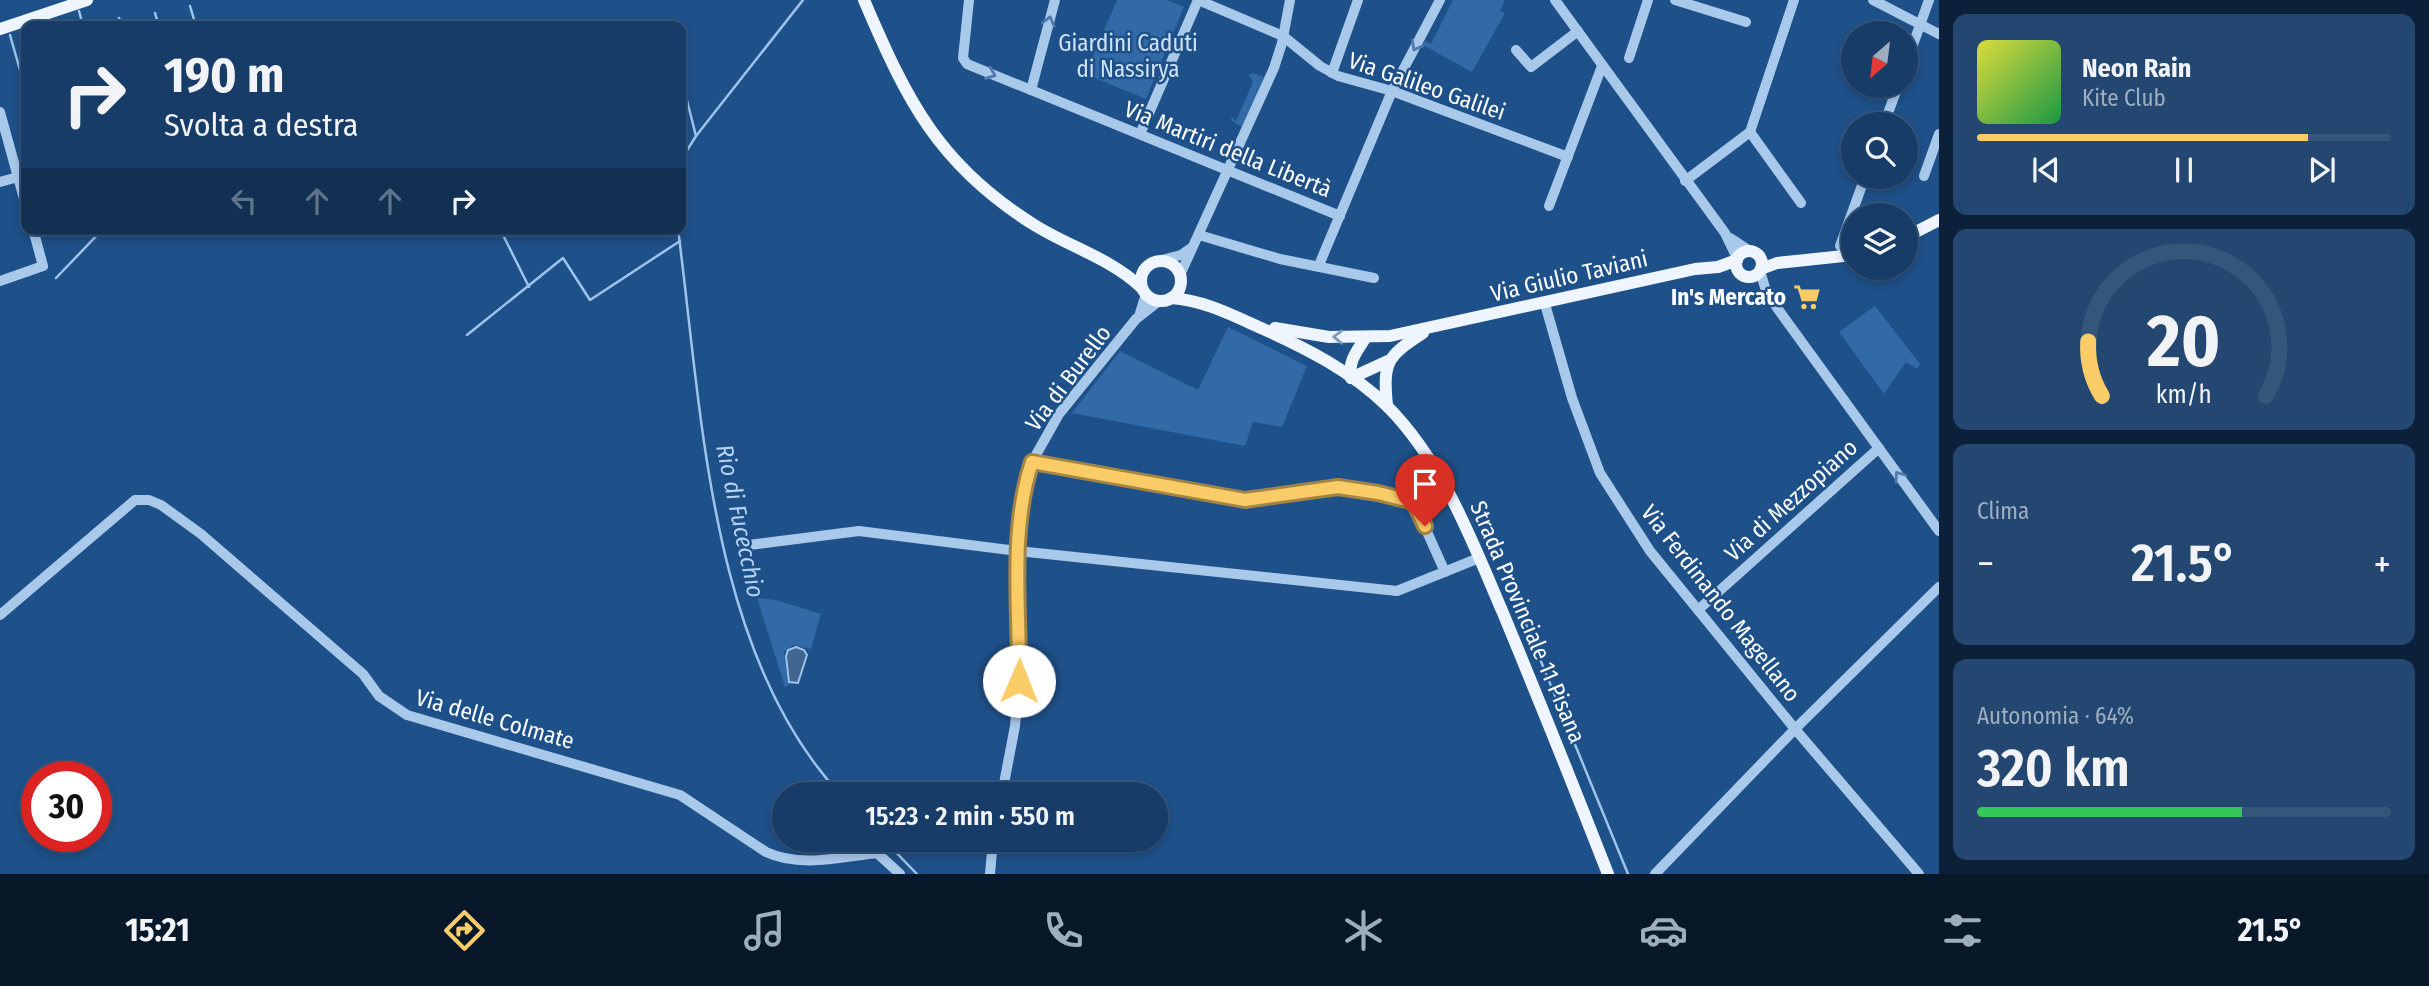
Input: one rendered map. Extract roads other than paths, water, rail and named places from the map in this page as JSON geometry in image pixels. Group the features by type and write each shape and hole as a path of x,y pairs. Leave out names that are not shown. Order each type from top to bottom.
{"main road":[{"path":"24,21 87,0"},
{"name":"Strada Provinciale 11 Pisana","path":"864,0 905,91 949,154 974,180 1020,216 1116,266 1144,291 1165,300 1199,302 1300,345 1351,378 1387,406 1443,483 1479,558 1547,717 1608,874"},
{"path":"0,29 21,22"},
{"path":"1918,231 1939,220"},
{"path":"1737,259 1736,267 1742,275 1754,276 1758,262 1841,256"},
{"name":"Via Giulio Taviani","path":"1244,320 1307,334 1366,337 1430,328 1545,304 1718,267 1737,259 1758,262"},
{"path":"1144,291 1141,276 1152,263"},
{"name":"Strada Provinciale 11 Pisana","path":"1116,266 1171,263 1199,302"},
{"name":"Via Giulio Taviani","path":"1718,267 1742,275"},
{"path":"1165,300 1179,291 1181,278"},
{"name":"Via Giulio Taviani","path":"1351,378 1388,361 1400,348 1430,328"},
{"path":"1351,378 1353,357 1366,337"},
{"path":"1387,406 1385,382 1388,361"}],"street":[{"name":"Via Martiri della Libertà","path":"969,0 965,62 1340,216"},
{"path":"1031,90 1055,0"},
{"path":"1140,134 1198,0"},
{"name":"Via Galileo Galilei","path":"1198,0 1283,36 1332,73 1392,91 1567,156"},
{"path":"1181,278 1191,248 1270,76 1283,36 1290,0"},
{"path":"1332,73 1358,0"},
{"path":"1319,265 1392,91 1440,0"},
{"path":"1555,0 1725,233 1758,262 1767,294 1939,531"},
{"path":"1629,58 1648,0"},
{"path":"1675,0 1746,22"},
{"path":"1685,181 1750,132 1794,0"},
{"path":"1873,0 1939,34"},
{"path":"1918,31 1929,0"},
{"path":"1516,50 1531,67 1578,32"},
{"path":"1549,206 1602,66"},
{"path":"0,112 21,188"},
{"path":"1750,132 1801,203"},
{"path":"1924,176 1939,134"},
{"path":"0,182 18,177"},
{"path":"1840,246 1860,189"},
{"path":"1725,233 1737,259"},
{"path":"0,281 43,266 35,235"},
{"path":"1199,235 1280,258 1374,278"},
{"path":"1152,263 1181,255 1191,248"},
{"name":"Via di Burello","path":"1136,319 1144,291"},
{"name":"Via di Burello","path":"1004,782 1015,726 1019,681 1018,551 1025,482 1032,462 1059,414 1136,319 1165,300"},
{"name":"Via Ferdinando Magellano","path":"1545,304 1572,398 1600,473 1650,551 1795,729 1919,874"},
{"name":"Via di Mezzopiano","path":"1698,610 1879,448"},
{"path":"1032,462 1245,500 1338,487 1400,498 1415,505 1445,572"},
{"name":"Via delle Colmate","path":"0,615 135,500 149,500 162,505 201,534 363,674 379,696 407,715 680,795 766,852 781,859 795,861 877,853 900,874"},
{"path":"749,545 859,531 1018,551 1397,591 1479,558"},
{"path":"1655,874 1795,729 1939,587"},
{"path":"990,874 992,852"}],"waterway":[{"name":"Rio di Fucecchio","path":"686,152 803,0"},
{"path":"190,6 194,21"},
{"path":"79,11 82,21"},
{"path":"155,13 157,21"},
{"path":"10,35 21,74"},
{"path":"686,97 696,136"},
{"path":"56,278 97,235"},
{"path":"503,235 529,287"},
{"name":"Rio di Fucecchio","path":"679,235 705,451 719,527 738,601 763,672 796,737 831,782"},
{"path":"467,335 563,258 590,300 680,241"},
{"path":"1522,615 1628,874"},
{"name":"Rio di Fucecchio","path":"896,852 917,874"}],"place":[{"name":"In's Mercato","path":"1807,297"}],"park label":[{"name":"Giardini Caduti di Nassirya","path":"1128,56"}]}
